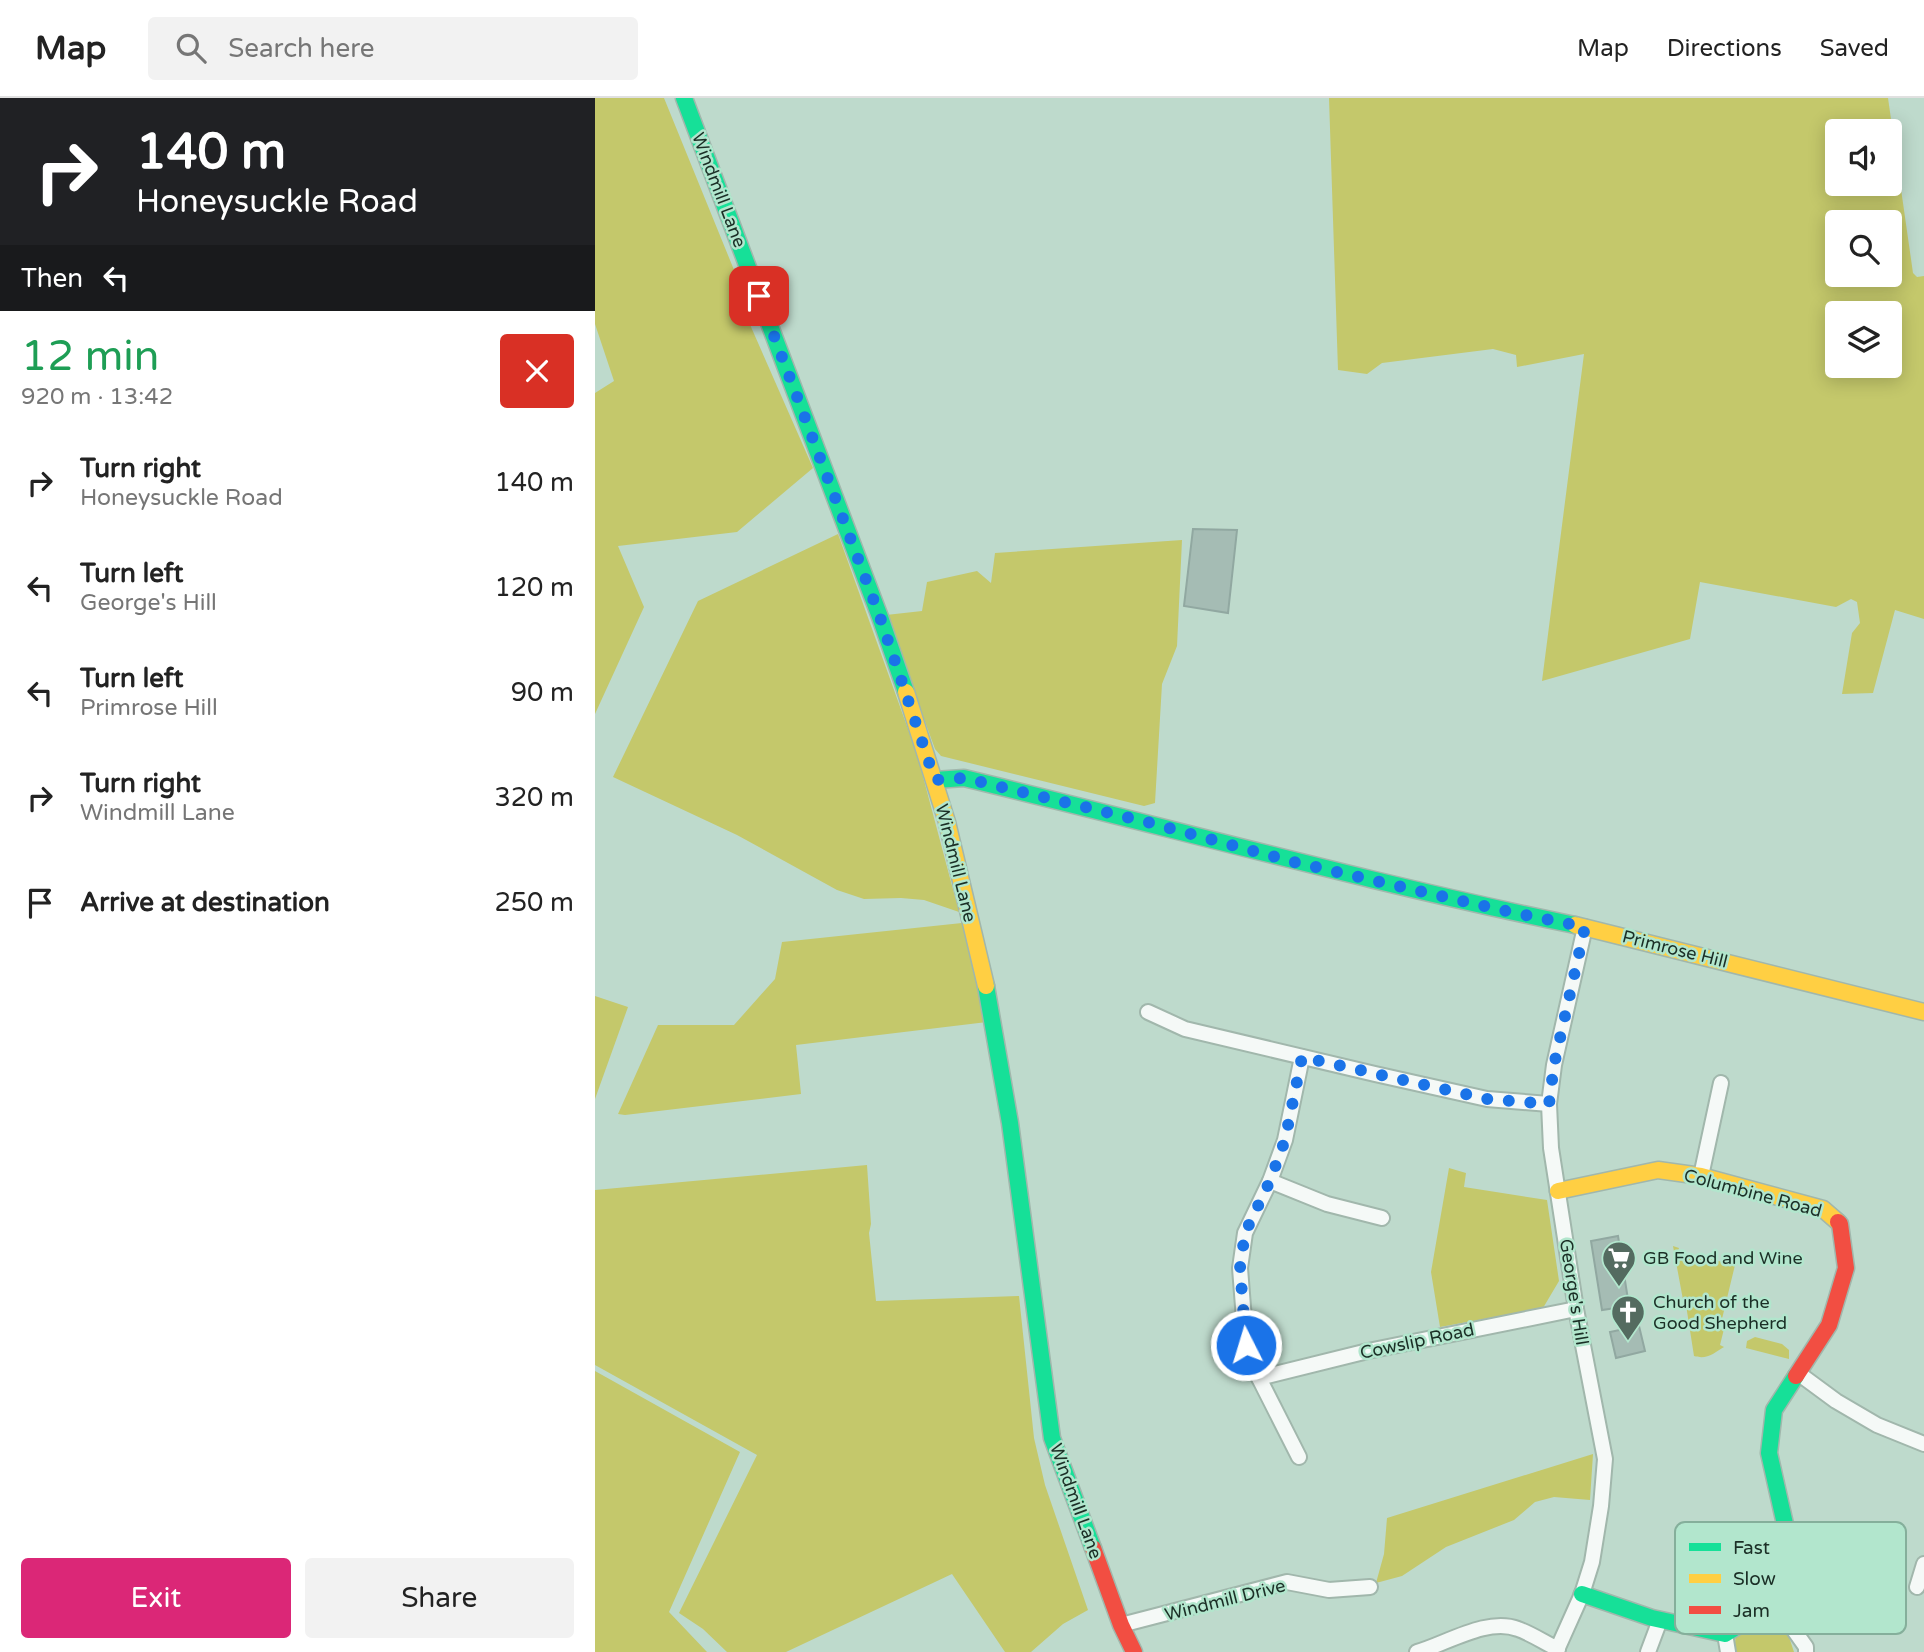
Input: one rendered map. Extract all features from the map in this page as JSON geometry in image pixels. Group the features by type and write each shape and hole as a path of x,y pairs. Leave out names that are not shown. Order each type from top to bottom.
{"street":[{"name":"Windmill Lane","path":"684,98 875,605 935,780 984,975 1010,1123 1052,1438 1121,1625 1134,1652"},
{"name":"Primrose Hill","path":"935,780 964,778 1154,824 1294,862 1585,927 1924,1012"},
{"name":"George's Hill","path":"1557,1651 1582,1594 1594,1551 1605,1459 1576,1309 1551,1148 1549,1104 1554,1065 1585,927"},
{"path":"1148,1012 1185,1029 1302,1057 1487,1099 1549,1104"},
{"path":"1299,1457 1259,1378 1246,1345 1240,1268 1245,1233 1270,1181 1285,1140 1302,1057"},
{"path":"1701,1176 1721,1083"},
{"name":"Columbine Road","path":"1558,1191 1658,1170 1701,1176 1823,1209 1840,1224 1846,1268 1829,1325 1774,1410 1769,1453 1785,1522"},
{"path":"1270,1181 1327,1204 1382,1218"},
{"name":"Cowslip Road","path":"1259,1378 1368,1351 1576,1309"},
{"path":"1798,1373 1836,1401 1877,1425 1924,1444"},
{"path":"1917,1587 1924,1564"},
{"name":"Windmill Drive","path":"1121,1625 1287,1582 1329,1590 1370,1587"},
{"path":"1582,1594 1616,1608 1675,1624"},
{"path":"1648,1652 1660,1620"},
{"path":"1417,1652 1481,1627 1515,1627 1557,1651"},
{"path":"1725,1634 1728,1652"},
{"path":"1797,1634 1806,1647 1806,1652"}],"green space":[{"path":"595,98 664,98 743,292 737,295 813,468 737,532 618,546 644,607 595,714 595,393 614,381 595,324"},
{"path":"1329,98 1888,98 1891,119 1825,119 1825,196 1902,196 1913,273 1917,277 1924,276 1924,619 1895,610 1873,693 1842,694 1852,633 1860,623 1857,602 1851,599 1836,607 1700,582 1690,639 1542,681 1584,354 1517,367 1516,355 1493,349 1382,363 1367,374 1338,370"},
{"path":"838,534 917,754 959,912 924,900 864,899 837,890 737,835 613,777 698,601"},
{"path":"1182,540 1177,646 1162,684 1155,803 1144,806 941,756 935,749 886,615 922,611 927,582 977,571 991,583 995,553"},
{"path":"962,923 987,1022 796,1045 801,1094 618,1114 658,1025 734,1025 775,979 782,942"},
{"path":"595,996 628,1007 595,1099"},
{"path":"867,1165 871,1224 869,1233 876,1301 1019,1296 1034,1438 1045,1485 1088,1610 1063,1624 1031,1652 1005,1652 952,1574 786,1652 727,1652 703,1629 679,1613 757,1455 595,1365 595,1190"},
{"path":"1449,1168 1466,1173 1464,1187 1547,1200 1559,1281 1543,1308 1440,1327 1431,1272"},
{"path":"1673,1246 1679,1248 1678,1251 1735,1265 1722,1319 1726,1321 1720,1345 1724,1347 1714,1354 1694,1356"},
{"path":"1755,1337 1782,1344 1789,1350 1789,1359 1746,1348 1747,1341"},
{"path":"595,1371 740,1452 669,1612 707,1652 595,1652"},
{"path":"1593,1454 1590,1500 1554,1497 1535,1502 1514,1520 1446,1547 1402,1576 1376,1583 1384,1554 1387,1518"},
{"path":"1736,1634 1788,1634 1794,1652 1734,1652"}],"building":[{"path":"1193,529 1237,530 1228,613 1184,606"},
{"path":"1618,1236 1629,1306 1602,1310 1591,1241"},
{"name":"Church of the Good Shepherd","path":"1639,1326 1645,1351 1616,1358 1610,1332"}],"traffic: fast":[{"path":"684,98 906,692"},
{"path":"935,780 964,778 1345,873 1575,925"},
{"path":"986,986 1010,1123 1052,1438 1093,1548"},
{"path":"1785,1522 1769,1453 1774,1410 1796,1376"},
{"path":"1582,1594 1675,1623"}],"traffic: slow":[{"path":"906,692 947,822 986,986"},
{"path":"1575,925 1924,1012"},
{"path":"1558,1191 1658,1170 1701,1176 1823,1209 1838,1222"}],"traffic: jam":[{"path":"1796,1376 1829,1325 1846,1268 1838,1222"},
{"path":"1093,1548 1121,1625 1134,1652"}],"place":[{"name":"GB Food and Wine","path":"1619,1288"},
{"name":"Church of the Good Shepherd","path":"1628,1342"}],"route":[{"path":"759,296 880,617 935,780 964,778 1147,822 1294,862 1585,927 1554,1065 1549,1104 1487,1099 1302,1057 1285,1140 1270,1181 1245,1233 1240,1268 1246,1345"}]}
